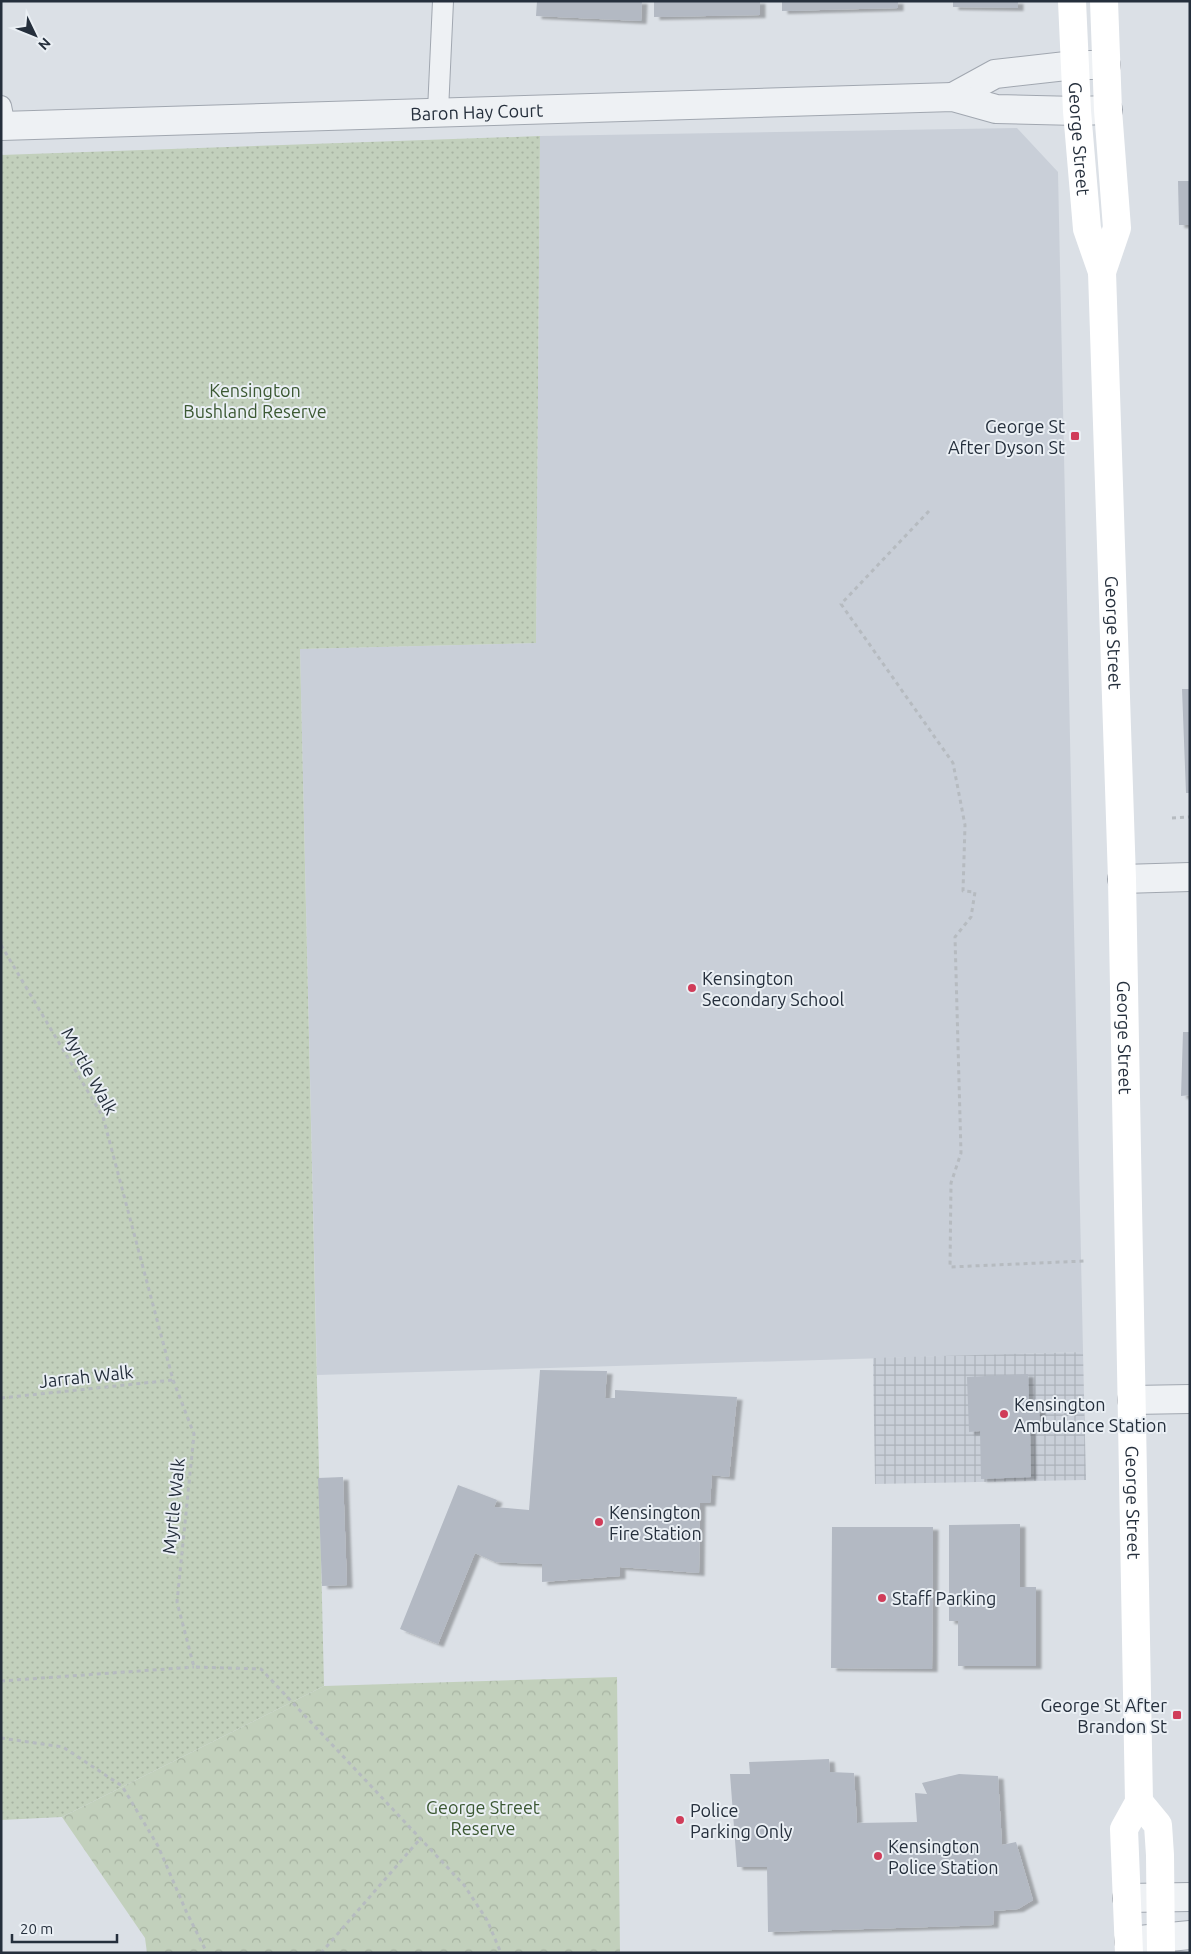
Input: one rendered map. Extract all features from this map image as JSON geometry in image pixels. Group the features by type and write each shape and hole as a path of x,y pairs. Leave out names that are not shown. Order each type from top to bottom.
{"main road":[{"name":"George Street","path":"1072,1 1076,111 1087,229 1102,272 1122,879 1139,1802"},
{"name":"George Street","path":"1102,272 1117,228 1108,110 1104,1"},
{"path":"1129,1947 1124,1829 1139,1802 1158,1825 1160,1945"}],"street":[{"name":"Baron Hay Court","path":"953,97 995,74 1075,65 1106,65"},
{"name":"Baron Hay Court","path":"3,119 438,112 953,97 996,109 1108,110"},
{"path":"1122,879 1190,877"},
{"path":"1132,1400 1190,1399"},
{"path":"1127,1898 1190,1897"},
{"path":"1129,1947 1160,1945 1190,1936"}],"lane":[{"path":"438,112 443,1"}],"path":[{"path":"928,511 841,604 953,763 965,825 963,891 974,892 971,917 955,937 961,1152 951,1183 950,1268 1084,1261"},
{"path":"1172,818 1190,818"},
{"name":"Myrtle Walk","path":"1,945 103,1117 173,1380 194,1434 177,1602 194,1667"},
{"name":"Jarrah Walk","path":"1,1398 173,1380"},
{"path":"1,1681 194,1667 261,1669 464,1885 487,1920 501,1953"},
{"path":"1,1738 63,1747 122,1786 158,1846 206,1953"},
{"path":"321,1953 420,1839"}],"shaded area":[{"name":"Kensington Secondary School","path":"1017,128 1058,172 1083,1352 317,1375 300,649 536,643 540,136"},
{"path":"1083,1352 1086,1480 875,1484 873,1358"}],"green space":[{"name":"Kensington Bushland Reserve","path":"540,136 536,643 300,649 324,1686 62,1817 1,1820 1,155"},
{"name":"George Street Reserve","path":"617,1677 620,1953 147,1953 145,1938 62,1817 324,1686"}],"building":[{"path":"537,1 642,1 641,21 536,16"},
{"path":"654,1 760,1 760,15 654,17"},
{"path":"782,1 898,1 898,8 782,11"},
{"path":"953,1 1018,1 1018,8 953,7"},
{"path":"1178,181 1190,181 1190,225 1179,225"},
{"path":"1182,689 1190,689 1190,793 1186,793"},
{"path":"1183,1032 1190,1032 1190,1095 1181,1096"},
{"path":"540,1370 607,1371 605,1398 615,1398 615,1390 737,1397 729,1477 712,1475 710,1503 700,1503 699,1573 620,1567 620,1576 542,1582 542,1564 495,1562 475,1553 438,1644 400,1629 458,1485 497,1500 494,1507 529,1510"},
{"name":"Kensington Ambulance Station","path":"1028,1374 1029,1400 1039,1399 1040,1429 1030,1429 1031,1477 981,1479 980,1431 969,1432 967,1377"},
{"path":"343,1477 347,1585 322,1586 318,1478"},
{"path":"1020,1524 1020,1587 1036,1587 1036,1666 958,1666 958,1621 949,1621 949,1525"},
{"name":"Staff Parking","path":"832,1527 933,1527 932,1669 831,1668"},
{"name":"Kensington Police Station","path":"829,1759 830,1772 854,1773 857,1823 917,1822 915,1793 927,1794 922,1783 959,1774 998,1776 1002,1845 1016,1842 1033,1900 1018,1909 994,1911 993,1925 768,1932 767,1867 737,1867 730,1774 750,1774 749,1762"}],"place":[{"name":"George St After Dyson St","path":"1075,436"},
{"name":"Kensington Secondary School","path":"692,988"},
{"name":"Kensington Ambulance Station","path":"1004,1414"},
{"name":"Kensington Fire Station","path":"599,1522"},
{"name":"Staff Parking","path":"882,1598"},
{"name":"George St After Brandon St","path":"1177,1715"},
{"name":"Police Parking Only","path":"680,1820"},
{"name":"Kensington Police Station","path":"878,1856"}]}
